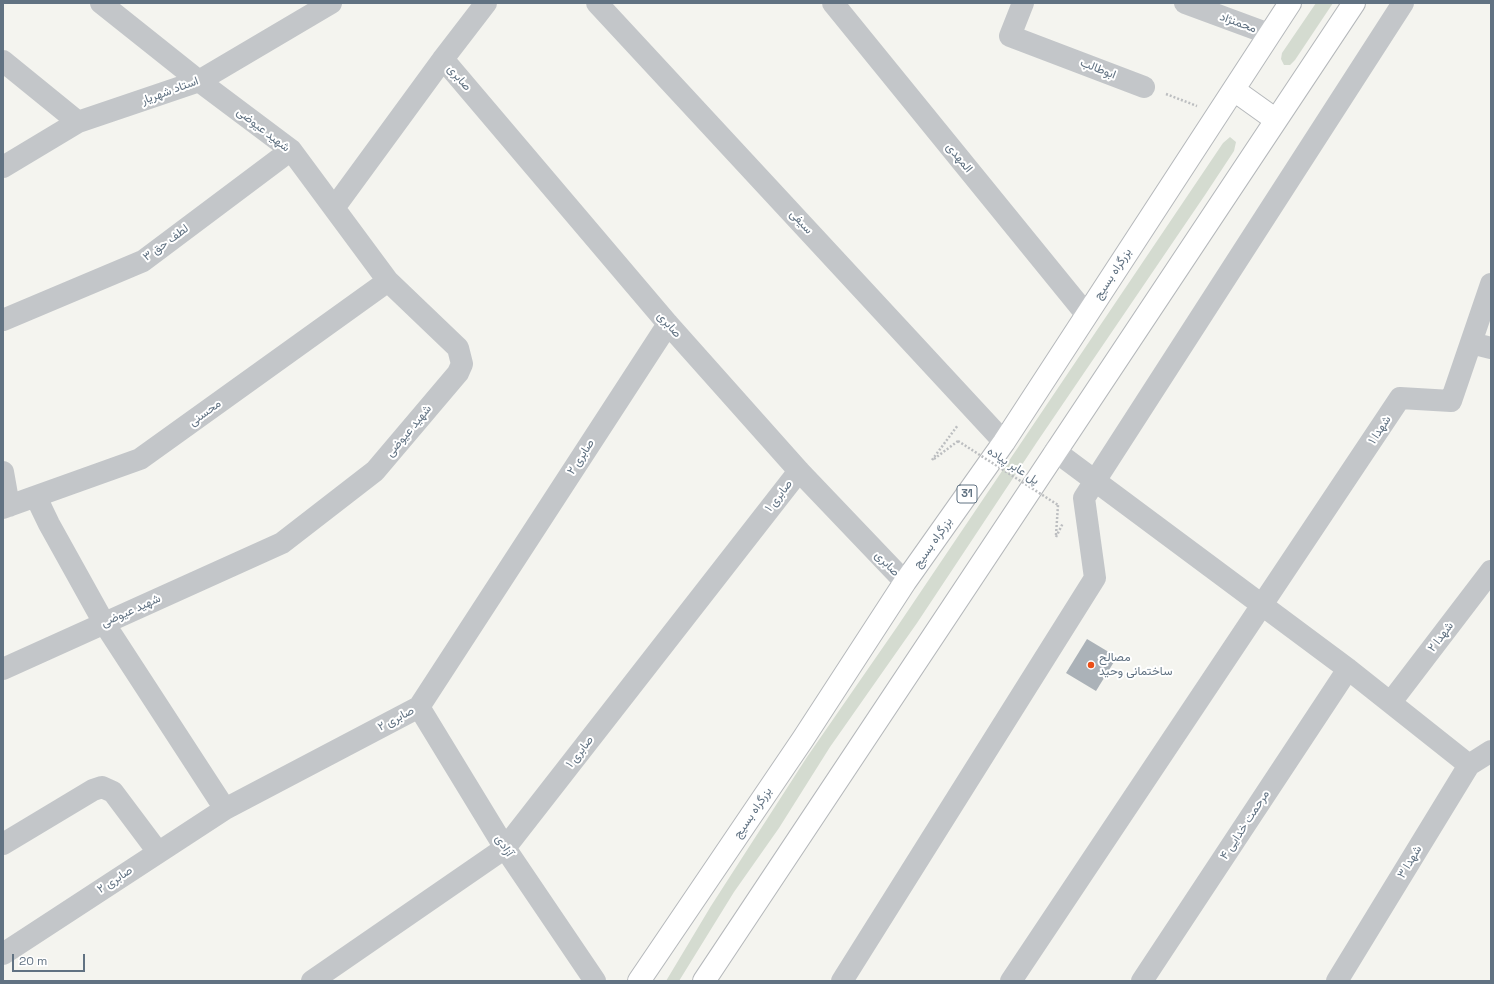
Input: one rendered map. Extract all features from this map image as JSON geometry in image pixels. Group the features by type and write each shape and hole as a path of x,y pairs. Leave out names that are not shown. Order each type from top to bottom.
{"highway":[{"name":"بزرگراه بسیج","path":"638,981 799,745 905,582 1004,442 1290,3"},
{"path":"704,981 1354,3"},
{"path":"1234,90 1276,120"}],"street":[{"name":"شهید عیوضی","path":"3,669 282,543 375,471 458,373 462,364 458,348 388,281 291,150 199,81 101,3"},
{"name":"استاد شهریار","path":"3,167 78,122 199,81 331,3"},
{"path":"334,208 442,59 486,3"},
{"name":"سیفی","path":"597,3 1004,442"},
{"name":"المهدی","path":"833,3 1086,314"},
{"name":"ابوطالب","path":"1023,3 1010,36 1144,87"},
{"name":"محمنژاد","path":"1185,3 1269,34"},
{"path":"842,981 1095,578 1084,498 1403,3"},
{"name":"صابری","path":"442,59 668,324 799,471 905,582"},
{"path":"3,61 78,122"},
{"name":"لطف حق ۳","path":"3,320 143,261 291,150"},
{"name":"محسنی","path":"6,507 140,459 388,281"},
{"name":"شهدا ۱","path":"1262,607 1400,398 1451,401 1481,345 1491,284"},
{"name":"صابری ۲","path":"3,954 225,809 419,708 668,324"},
{"path":"1055,451 1262,607 1348,669 1469,764"},
{"name":"صابری ۱","path":"312,981 505,848 799,471"},
{"path":"3,472 6,507"},
{"path":"36,497 49,524 104,623 225,809"},
{"name":"شهدا ۲","path":"1391,702 1491,571"},
{"path":"1011,981 1262,607"},
{"name":"مرحمت خدایی ۴","path":"1142,981 1348,669"},
{"name":"آزادی","path":"419,708 505,848 595,981"},
{"name":"شهدا ۳","path":"1337,981 1469,764 1491,751"},
{"path":"3,844 102,787 112,792 158,852"}],"path":[{"path":"1144,87 1218,114"},
{"name":"پل عابر پیاده","path":"972,407 932,460 958,441 1058,505 1056,537"}],"shaded area":[{"path":"1316,3 1333,3 1295,60 1290,65 1284,65 1281,59 1282,53"},
{"path":"1230,137 1236,142 1234,151 1205,195 1037,442 917,623 830,747 779,828 734,892 679,981 666,981 711,906 807,757 897,627 1223,143"}],"building":[{"name":"مصالح ساختمانی وحید","path":"1087,639 1117,657 1096,691 1066,673"}],"place":[{"name":"مصالح ساختمانی وحید","path":"1091,665"}]}
